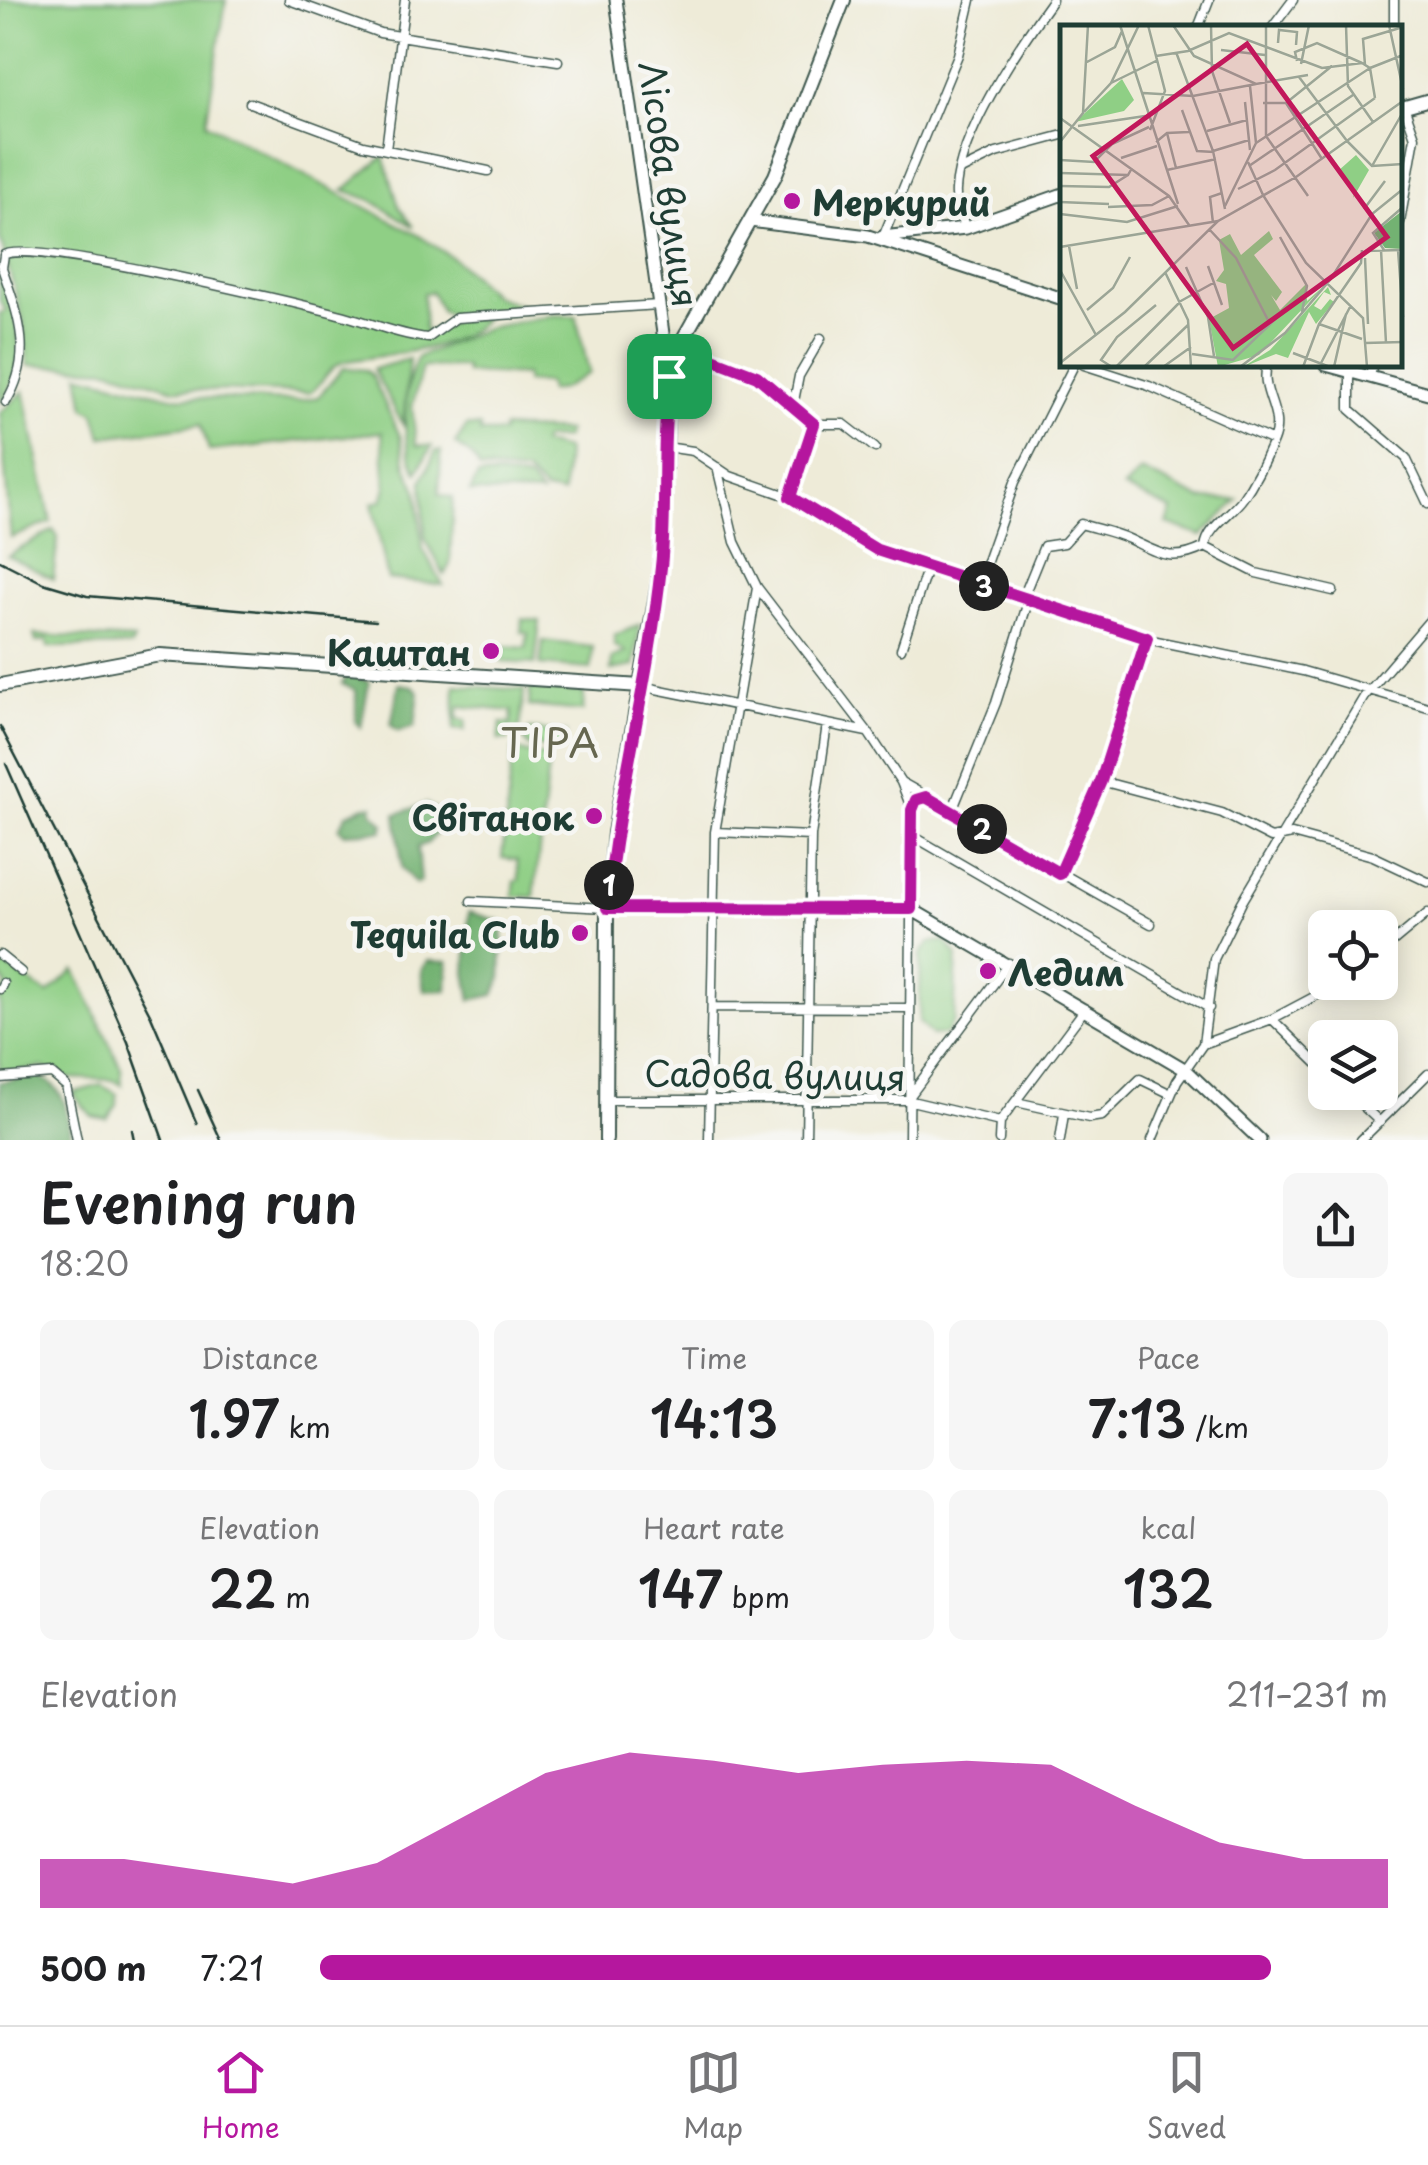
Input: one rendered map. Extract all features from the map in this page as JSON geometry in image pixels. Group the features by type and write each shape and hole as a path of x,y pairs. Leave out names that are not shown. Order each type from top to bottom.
{"main road":[{"path":"606,1140 607,908 614,833 661,567 669,376 679,346 775,176 844,0"},
{"path":"0,685 160,655 641,686"}],"street":[{"path":"289,0 380,33 558,60"},
{"path":"386,149 405,0"},
{"name":"Лісова вулиця","path":"616,0 669,376"},
{"path":"883,237 958,55 971,0"},
{"path":"966,228 958,207 959,171 1013,54 1052,0"},
{"path":"1199,25 1210,0"},
{"path":"1274,25 1293,0"},
{"path":"1403,106 1428,100"},
{"path":"250,103 386,149 488,171"},
{"path":"1403,108 1415,137 1403,205"},
{"path":"959,171 996,153 1060,136"},
{"path":"750,221 883,237 966,228 1060,195"},
{"path":"868,236 1060,297"},
{"path":"6,402 24,360 20,321 1,264 4,255 14,249 335,313 428,338 456,318 659,305"},
{"path":"793,406 799,376 821,338"},
{"path":"679,346 757,376 814,424 844,424 875,448"},
{"path":"979,584 1015,482 1072,368"},
{"path":"1093,368 1149,386 1273,441"},
{"path":"952,811 996,703 1044,546 1064,543 1081,524 1128,538 1163,558 1179,557 1204,547 1210,532 1246,495 1273,441 1277,418 1265,390 1267,368"},
{"path":"1338,368 1372,370 1428,394"},
{"path":"1350,371 1350,408 1406,458 1428,504"},
{"path":"790,497 814,424"},
{"path":"666,447 693,451 744,483 790,497 855,540 1025,601 1147,638 1374,690 1428,707"},
{"path":"716,464 735,542 757,587 868,732 901,782 912,810 910,1140"},
{"path":"1204,547 1256,573 1333,591"},
{"path":"901,649 928,566"},
{"path":"709,1140 715,832 757,587"},
{"path":"1152,1140 1170,1094 1203,1044 1214,959 1281,835 1364,697 1374,690 1395,658 1428,622"},
{"path":"1060,874 1101,781 1147,638"},
{"path":"641,686 868,732"},
{"path":"806,1140 811,836 827,724"},
{"path":"1101,781 1222,813 1272,838 1281,835 1373,856 1428,882"},
{"path":"901,782 1151,924"},
{"path":"912,810 916,800 926,797"},
{"path":"715,832 811,836"},
{"path":"914,836 1210,1008"},
{"path":"471,901 714,910 911,909 1186,1070 1260,1140"},
{"path":"1398,938 1428,913"},
{"path":"0,955 21,972"},
{"path":"908,1100 1008,964"},
{"path":"1203,1044 1272,1019 1308,1000"},
{"path":"712,1007 909,1008"},
{"path":"999,1140 1000,1122 1085,1009"},
{"path":"1272,1019 1308,1054"},
{"path":"0,1078 52,1074 66,1086 77,1140"},
{"path":"1361,1140 1428,1074"},
{"path":"1016,1102 1064,1114 1102,1116 1140,1079 1170,1094"},
{"name":"Садова вулиця","path":"606,1100 908,1100 1000,1122"},
{"path":"1367,1110 1380,1122"},
{"path":"1060,1140 1064,1114"}],"green space":[{"path":"0,0 226,0 206,123 418,235 453,258 494,296 534,310 452,316 441,311 432,292 423,293 425,333 456,320 485,318 473,330 439,345 338,364 309,393 175,389 109,369 28,365 23,319 0,239"},
{"path":"384,156 399,207 414,227 371,200 344,190"},
{"path":"0,270 12,303 19,355 10,388 0,403 0,313 6,311 0,300"},
{"path":"554,315 576,316 589,373 562,389 549,391 547,383 526,382 525,375 466,373 465,367 422,367 412,407 416,445 432,446 417,472 408,446 406,414 409,383 418,357 487,328"},
{"path":"409,359 403,425 373,369"},
{"path":"343,368 366,370 372,376 400,436 406,466 417,490 423,549 443,585 388,579 372,503 382,501 386,487 382,432 209,451 201,424 102,437 95,413 85,407 79,374 172,397 297,401 318,397"},
{"path":"24,391 51,522 11,538 0,413"},
{"path":"467,426 480,427 480,433 502,433 503,428 567,431 566,438 544,439 542,444 566,450 563,494 545,491 526,473 480,469 473,457 455,444"},
{"path":"436,451 441,451 439,494 453,498 450,564 444,575 425,538 422,481"},
{"path":"1141,471 1201,499 1238,500 1202,536 1167,524 1172,510 1124,488"},
{"path":"478,476 529,480 541,494 470,492"},
{"path":"53,530 58,537 53,579 8,556"},
{"path":"522,619 540,621 535,664 502,662 504,646 526,648 528,633 521,632"},
{"path":"640,625 634,666 611,670 612,658 626,652 614,645 615,635"},
{"path":"34,635 134,640 131,646 48,647 47,640 36,642"},
{"path":"543,641 593,647 591,669 540,665"},
{"path":"349,673 369,682 361,727 356,723 356,691 342,684"},
{"path":"399,684 413,686 419,692 415,726 398,731 391,725"},
{"path":"455,685 524,690 520,728 509,728 508,740 499,740 501,723 511,724 512,711 459,706 457,719 466,720 465,730 454,729"},
{"path":"530,688 584,692 583,711 529,706"},
{"path":"529,730 566,733 565,748 528,746 523,738"},
{"path":"513,750 549,757 534,897 513,896 515,881 519,880 517,860 502,858"},
{"path":"426,804 444,814 445,823 428,843 418,847 421,882 416,884 402,868 396,814"},
{"path":"373,806 372,811 384,824 382,831 344,833 339,828 347,814"},
{"path":"469,912 503,922 501,980 494,995 471,1000 466,973"},
{"path":"945,941 957,955 954,1021 946,1034 932,1036 919,1022 921,954 930,942"},
{"path":"427,961 448,962 447,990 424,991 421,970"},
{"path":"0,962 48,994 75,970 121,1068 122,1085 113,1080 66,1078 43,1067 0,1074 0,998 7,985 0,976"},
{"path":"36,1076 60,1093 71,1140 0,1140 0,1082"},
{"path":"101,1085 117,1094 117,1105 107,1119 92,1116 72,1093"}],"railway":[{"path":"0,561 43,583 87,596 376,621"},
{"path":"0,726 151,1016 197,1124"},
{"path":"6,764 128,1042 163,1140"},
{"path":"198,1090 221,1140"},
{"path":"132,1130 134,1140"}],"place":[{"name":"Меркурий","path":"792,201"},
{"name":"Каштан","path":"491,651"},
{"name":"Світанок","path":"594,816"},
{"name":"Tequila Club","path":"580,933"},
{"name":"Ледим","path":"988,971"}],"district":[{"name":"ТІРА","path":"551,741"}],"route":[{"path":"679,346 706,360 757,376 802,412 814,424 790,497 855,540 1028,602 1147,638 1101,781 1060,874 926,797 916,800 912,810 911,909 607,908 614,833 652,637 661,567 669,376 679,346"}]}
